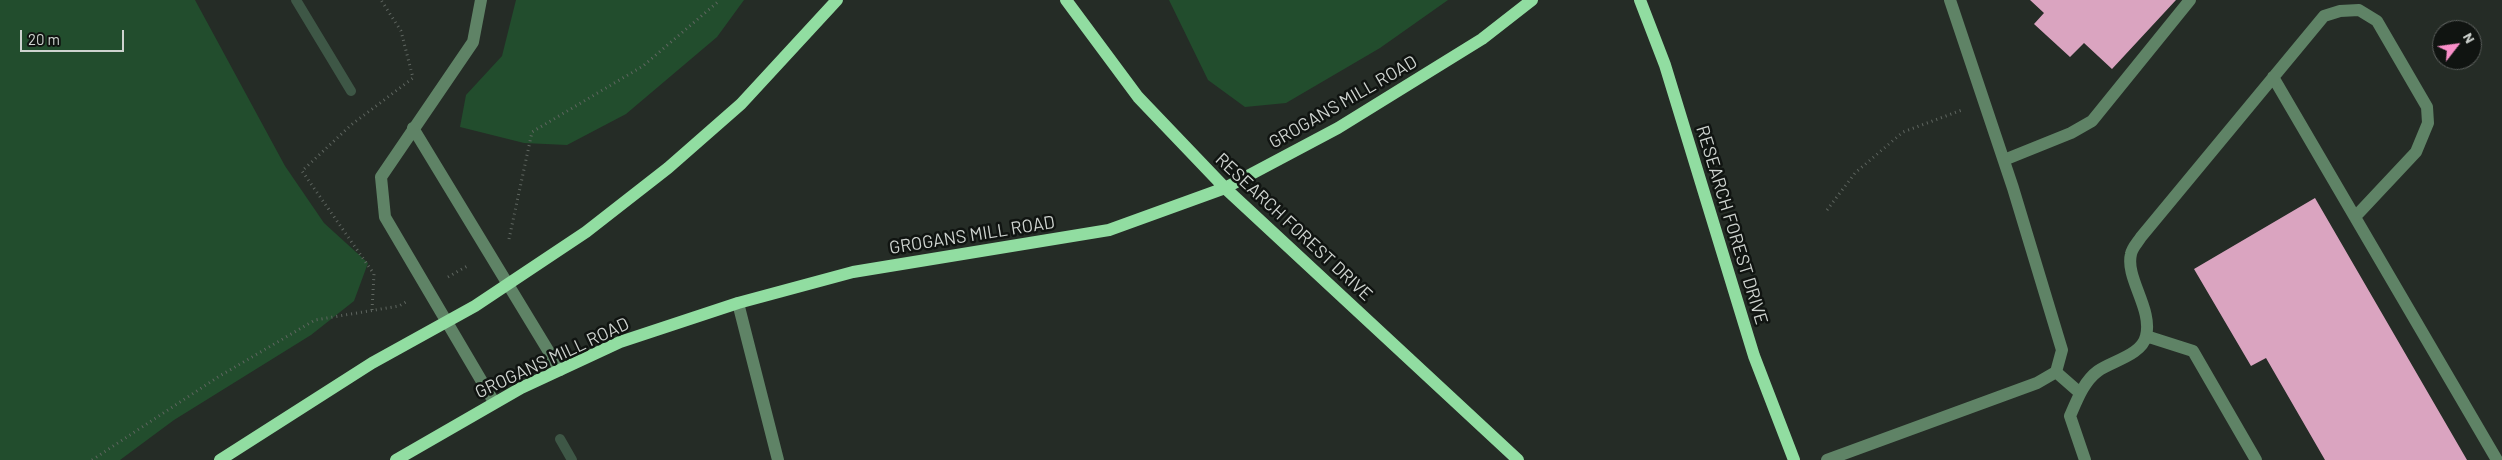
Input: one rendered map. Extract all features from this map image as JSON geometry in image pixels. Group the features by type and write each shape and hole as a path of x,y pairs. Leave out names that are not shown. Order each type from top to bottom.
{"main road":[{"path":"220,460 372,363 509,283 586,232 668,168 741,104 837,0"},
{"name":"RESEARCH FOREST DRIVE","path":"1066,0 1138,97 1225,188 1518,460"},
{"name":"GROGANS MILL ROAD","path":"396,460 494,402 620,342 738,303 853,272 1109,230 1225,188 1338,128 1482,39 1532,0"},
{"name":"RESEARCH FOREST DRIVE","path":"1640,0 1665,65 1754,356 1794,460"}],"lane":[{"path":"481,0 473,42 381,177 385,217 494,402"},
{"path":"1828,460 2037,383 2056,372 2062,350 2004,160 1950,0"},
{"path":"2004,160 2071,133 2092,121 2190,0"},
{"path":"2084,460 2070,416 2080,394 2097,372 2135,351 2146,336 2145,313 2131,268 2131,254 2141,237 2324,16 2340,11 2359,10 2377,21 2427,107 2428,123 2416,152 2355,217"},
{"path":"2273,77 2496,460"},
{"path":"413,128 509,283 560,370"},
{"path":"738,303 778,460"},
{"path":"2146,336 2193,351 2256,460"},
{"path":"2056,372 2080,394"}],"path":[{"path":"372,310 374,274 302,171 351,125 413,78 400,31 381,0"},
{"path":"1828,210 1855,173 1903,132 1985,103"}],"green space":[{"path":"0,0 195,0 285,166 324,223 368,263 354,301 311,335 174,420 120,460 0,460"},
{"path":"516,0 744,0 717,37 626,114 567,145 524,143 460,127 466,95 502,56"},
{"path":"1169,0 1448,0 1380,48 1286,103 1245,107 1208,80"}],"building":[{"path":"2030,0 2176,0 2112,69 2084,43 2070,57 2034,24 2044,13"},
{"path":"2315,198 2467,460 2325,460 2266,358 2251,366 2194,269"}],"waterway":[{"path":"296,0 351,91"},
{"path":"560,439 572,460"}]}
